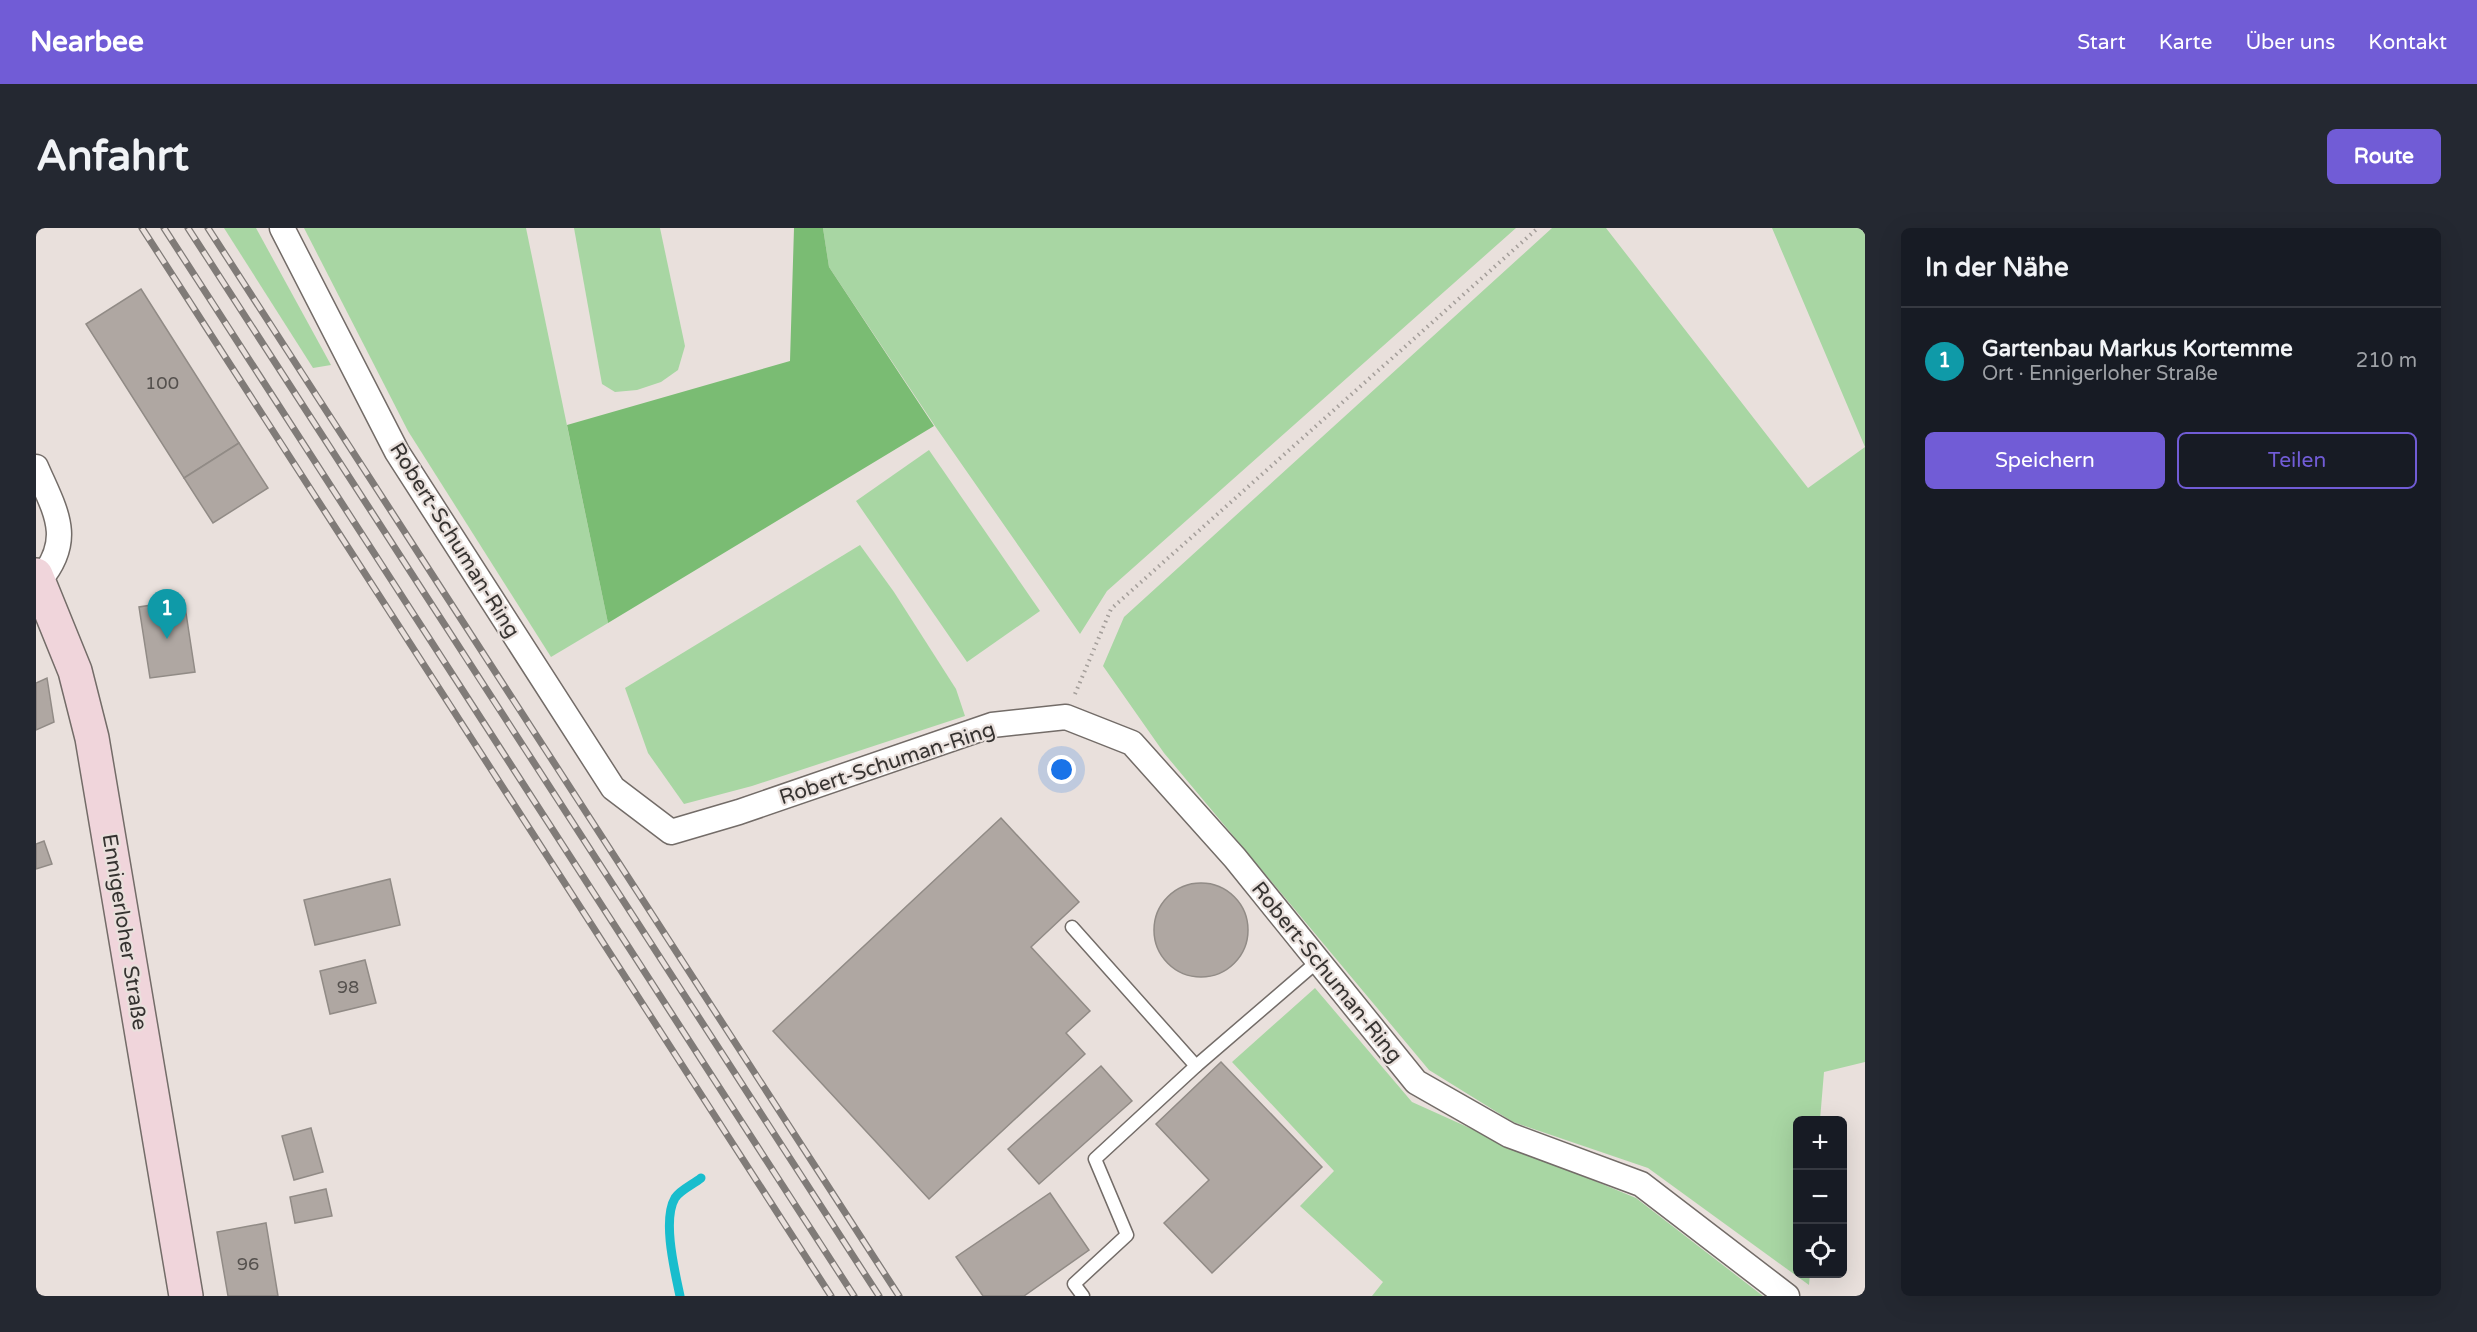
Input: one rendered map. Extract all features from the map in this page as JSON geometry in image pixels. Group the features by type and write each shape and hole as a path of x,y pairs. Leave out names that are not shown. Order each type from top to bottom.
{"main road":[{"name":"Ennigerloher Straße","path":"37,580 75,671 93,738 186,1296"}],"street":[{"name":"Robert-Schuman-Ring","path":"282,228 398,452 613,788 671,832 992,725 1066,717 1132,743 1235,858 1416,1082 1509,1135 1641,1184 1787,1296"},
{"path":"36,467 57,514 60,541 53,565 37,580"}],"lane":[{"path":"1072,927 1196,1066"},
{"path":"1083,1296 1074,1284 1127,1235 1095,1159 1196,1066 1318,961"}],"path":[{"path":"1066,717 1111,609 1538,228"}],"green space":[{"path":"224,228 256,228 331,365 313,368"},
{"path":"304,228 526,228 608,623 551,657 408,431"},
{"path":"574,228 660,228 685,346 678,370 661,382 637,390 615,392 602,384"},
{"path":"794,228 823,228 829,267 934,426 608,623 567,425 790,361"},
{"path":"823,228 1516,228 1107,591 1080,634 935,426 829,267"},
{"path":"1552,228 1606,228 1808,488 1865,447 1865,1062 1824,1072 1820,1116 1793,1116 1793,1273 1648,1168 1513,1122 1429,1070 1164,753 1103,666 1124,617"},
{"path":"1772,228 1865,228 1865,447"},
{"path":"929,450 1040,611 967,662 856,501"},
{"path":"860,545 894,592 956,689 965,716 752,786 684,804 648,753 625,688"},
{"path":"1315,988 1412,1102 1503,1143 1636,1198 1763,1296 1372,1296 1383,1282 1300,1206 1334,1171 1232,1062"},
{"path":"1799,1278 1810,1278 1809,1285"}],"building":[{"path":"141,289 239,443 184,478 86,324"},
{"path":"239,443 268,488 213,523 184,478"},
{"path":"184,600 195,672 150,678 139,607"},
{"path":"47,678 54,722 36,730 36,683"},
{"path":"1001,818 1079,902 1031,947 1090,1011 1066,1033 1085,1054 929,1199 773,1031"},
{"path":"44,841 52,864 36,869 36,844"},
{"path":"390,879 400,925 315,945 304,900"},
{"path":"1192,883 1210,883 1235,896 1245,912 1248,930 1245,948 1235,964 1210,977 1192,977 1167,964 1154,939 1154,921 1167,896"},
{"path":"365,960 376,1003 330,1014 320,971"},
{"path":"1221,1062 1322,1167 1212,1273 1164,1223 1209,1180 1156,1124"},
{"path":"1101,1066 1132,1101 1039,1184 1008,1149"},
{"path":"311,1128 323,1172 294,1180 282,1136"},
{"path":"326,1189 332,1216 295,1223 290,1197"},
{"path":"1050,1193 1089,1250 1024,1296 983,1296 956,1257"},
{"path":"266,1223 278,1296 228,1296 217,1232"}],"waterway":[{"path":"680,1296 671,1246 671,1208 677,1195 701,1178"}],"railway":[{"path":"142,228 831,1296"},
{"path":"164,228 854,1296"},
{"path":"188,228 879,1296"},
{"path":"208,228 899,1296"}],"place":[{"name":"Gartenbau Markus Kortemme","path":"167,639"}]}
